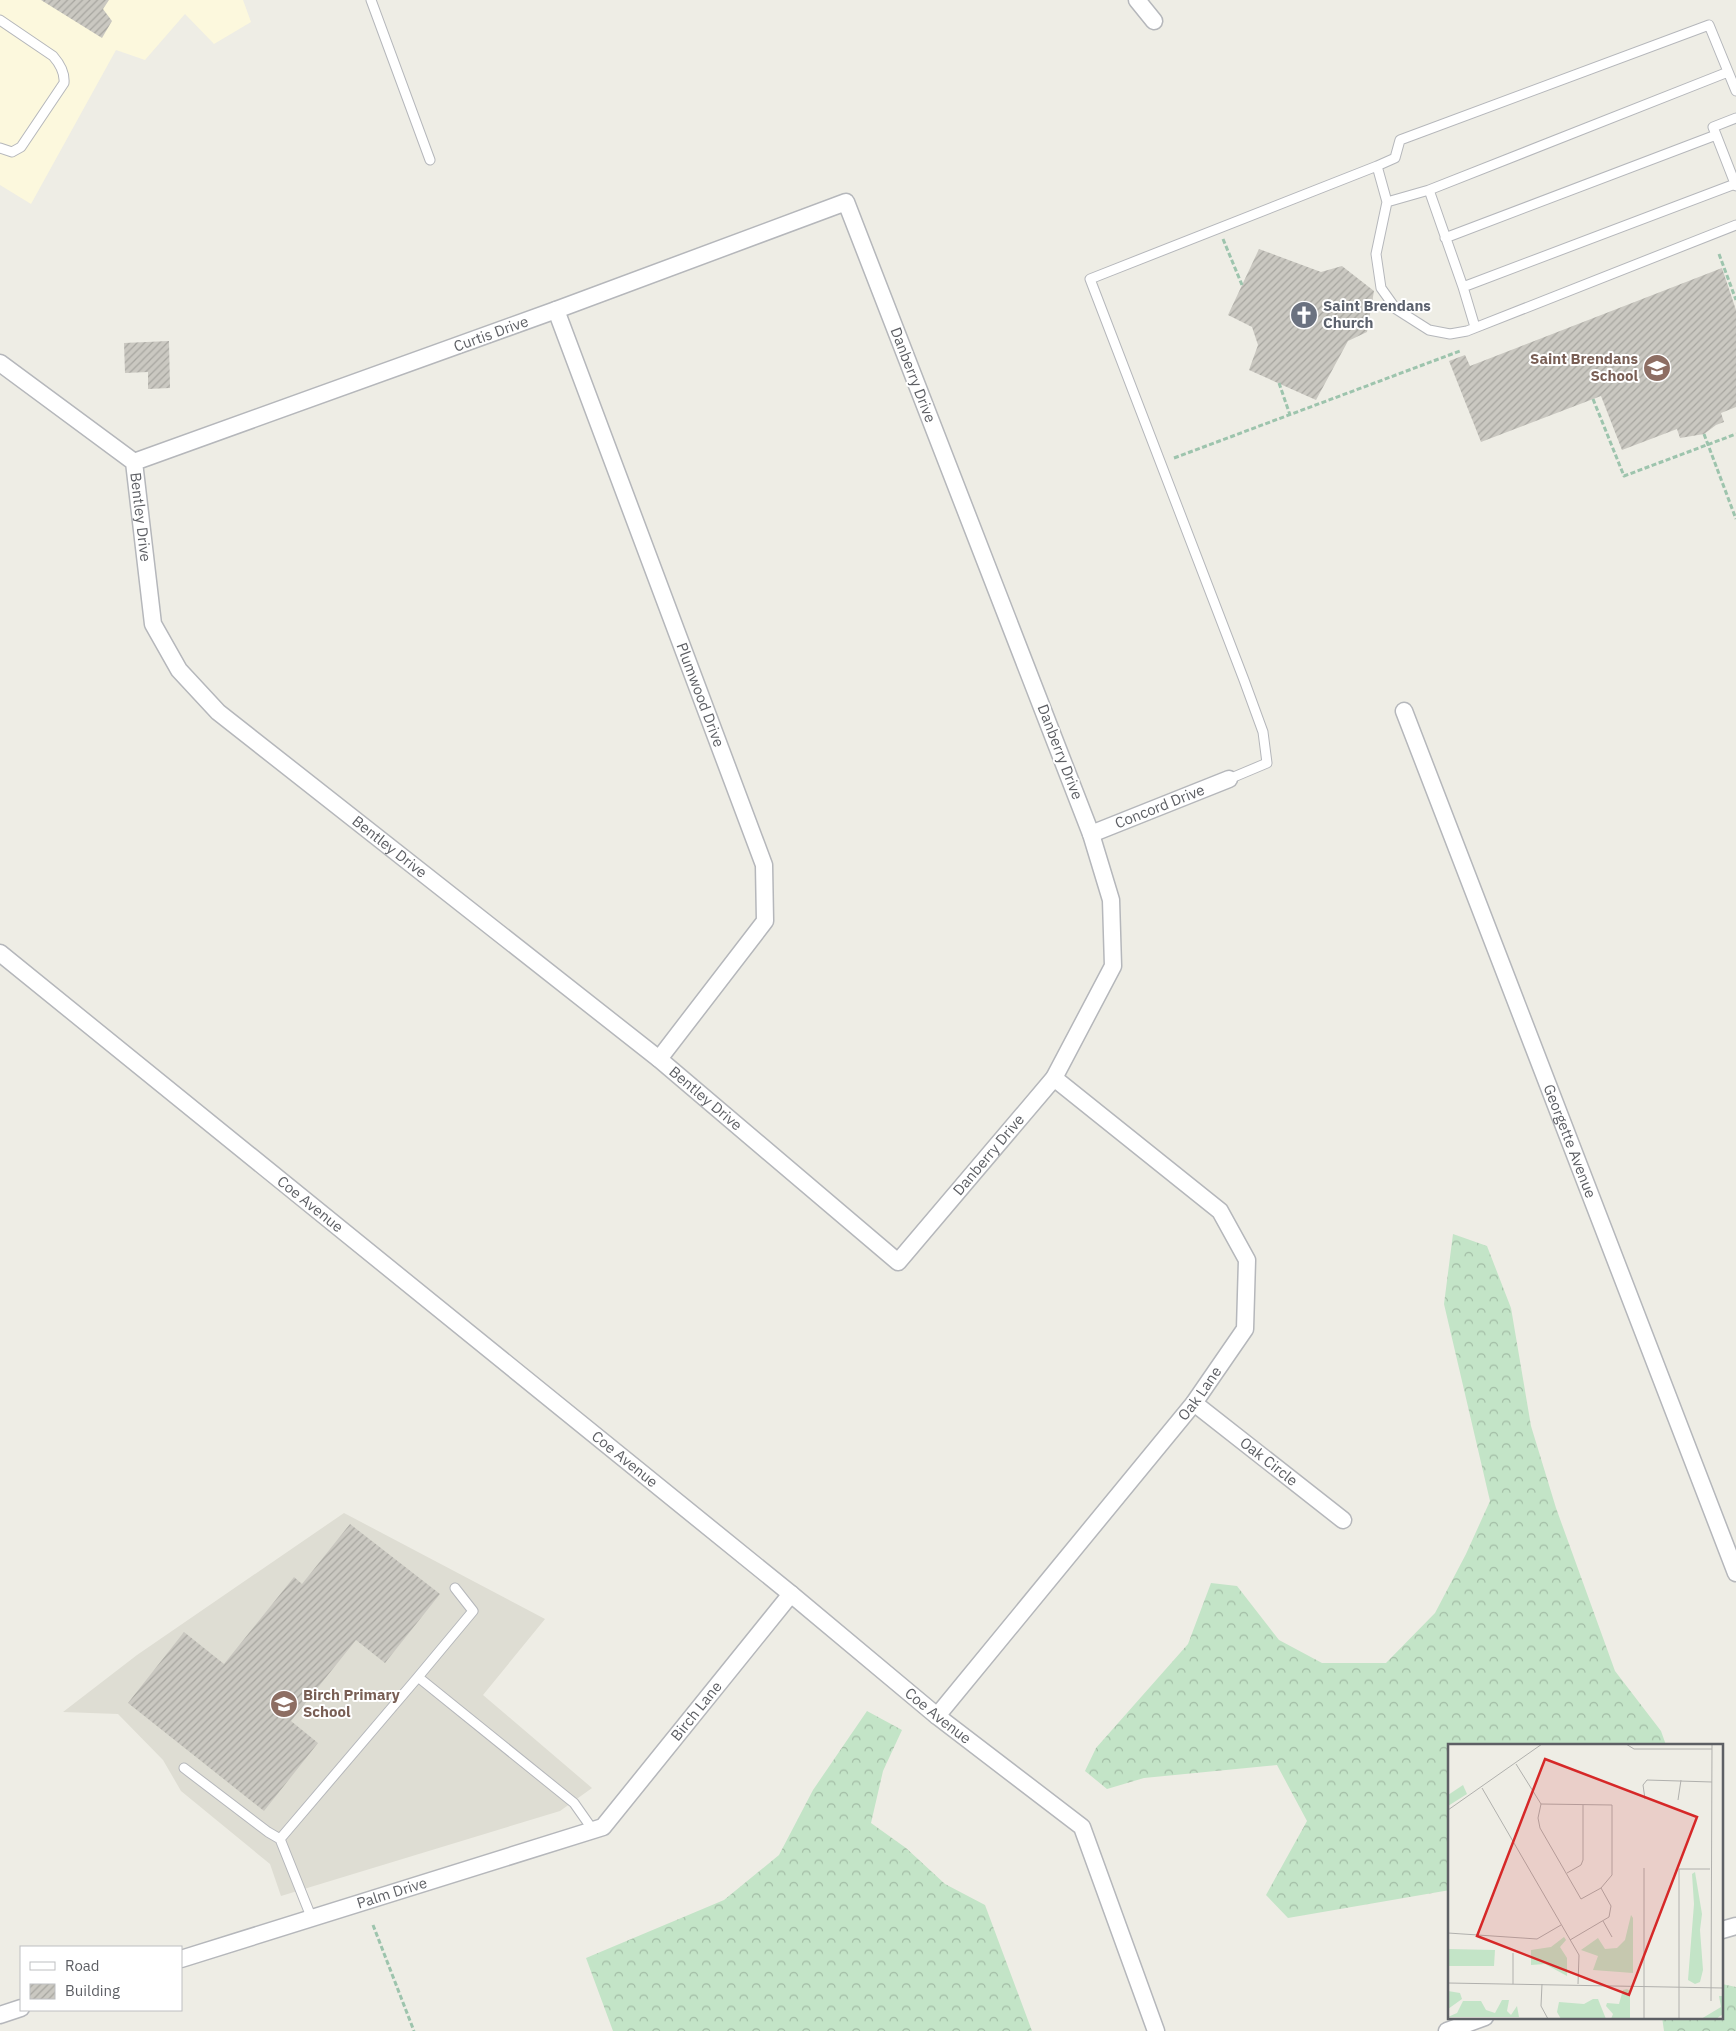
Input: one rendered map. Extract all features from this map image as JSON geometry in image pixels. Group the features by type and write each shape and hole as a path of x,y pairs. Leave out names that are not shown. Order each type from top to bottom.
{"street":[{"path":"1137,0 1154,21"},
{"name":"Curtis Drive","path":"134,462 556,310 846,202"},
{"name":"Danberry Drive","path":"846,202 1091,834 1111,900 1113,966 1054,1078 898,1262"},
{"name":"Plumwood Drive","path":"556,310 764,865 765,921 659,1058"},
{"name":"Bentley Drive","path":"0,363 134,462 153,624 179,670 218,712 659,1058 898,1262"},
{"name":"Georgette Avenue","path":"1404,710 1736,1573"},
{"name":"Concord Drive","path":"1091,834 1229,779"},
{"name":"Coe Avenue","path":"0,953 791,1594 937,1716 1082,1827 1156,2031"},
{"name":"Oak Lane","path":"937,1716 1194,1403 1245,1330 1247,1260 1220,1211 1054,1078"},
{"name":"Oak Circle","path":"1194,1403 1343,1520"},
{"name":"Birch Lane","path":"598,1829 791,1594"},
{"name":"Palm Drive","path":"182,1959 598,1829"},
{"path":"0,2015 20,2008"},
{"path":"1447,2031 1482,2018"}],"lane":[{"path":"371,0 430,160"},
{"path":"0,20 54,56 59,62 64,83 20,147 12,152 0,148"},
{"path":"1229,779 1267,764 1263,732 1090,279 1395,158 1400,140 1709,25 1736,91"},
{"path":"1387,202 1429,190 1728,72"},
{"path":"1462,287 1736,185 1713,127 1736,118"},
{"path":"1445,238 1716,135"},
{"path":"1377,166 1387,202 1376,254 1381,288 1396,308 1428,330 1450,334 1475,327 1736,225"},
{"path":"1429,190 1475,327"},
{"path":"280,1839 473,1611 456,1588"},
{"path":"418,1677 574,1803 598,1829"},
{"path":"184,1768 268,1832 280,1839 312,1919"}],"path":[{"path":"1219,228 1242,285"},
{"path":"1719,254 1736,300"},
{"path":"1161,463 1460,351"},
{"path":"1279,383 1290,414"},
{"path":"1593,399 1624,476 1736,434"},
{"path":"1704,434 1736,519"},
{"path":"373,1925 414,2031"}],"shaded area":[{"path":"0,0 243,0 251,22 214,44 185,14 145,60 116,50 31,204 0,185"},
{"name":"Birch Primary School","path":"344,1513 545,1619 483,1695 592,1788 560,1811 281,1896 270,1864 181,1791 163,1760 118,1714 63,1712 137,1655"}],"green space":[{"path":"1453,1234 1487,1246 1511,1308 1531,1426 1556,1508 1615,1671 1661,1731 1666,1744 1448,1744 1448,1890 1288,1918 1266,1895 1307,1821 1277,1765 1144,1778 1107,1789 1085,1771 1096,1748 1188,1644 1211,1583 1237,1586 1279,1640 1322,1663 1386,1663 1435,1613 1466,1554 1490,1501 1444,1304"},
{"path":"867,1711 902,1730 883,1771 871,1823 906,1848 945,1884 985,1905 1032,2031 613,2031 586,1958 724,1900 779,1855 813,1790"},
{"path":"1724,1984 1736,1987 1736,2031 1664,2031 1662,2018 1724,2018"}],"building":[{"path":"41,0 109,0 103,9 112,21 102,38"},
{"path":"1259,249 1321,272 1342,266 1374,291 1367,332 1348,341 1316,400 1249,370 1258,345 1252,327 1228,315"},
{"path":"1722,268 1736,310 1736,407 1721,413 1724,422 1716,425 1704,434 1680,438 1677,429 1622,450 1601,396 1481,442 1449,361 1465,355 1470,366"},
{"path":"169,341 170,388 148,389 148,372 125,373 124,343"},
{"name":"Birch Primary School","path":"350,1524 440,1594 385,1663 356,1640 291,1721 318,1743 264,1811 128,1703 184,1632 224,1664 294,1577 302,1584"}],"place":[{"name":"Saint Brendans Church","path":"1304,315"},
{"name":"Saint Brendans School","path":"1657,368"},
{"name":"Birch Primary School","path":"284,1704"}]}
